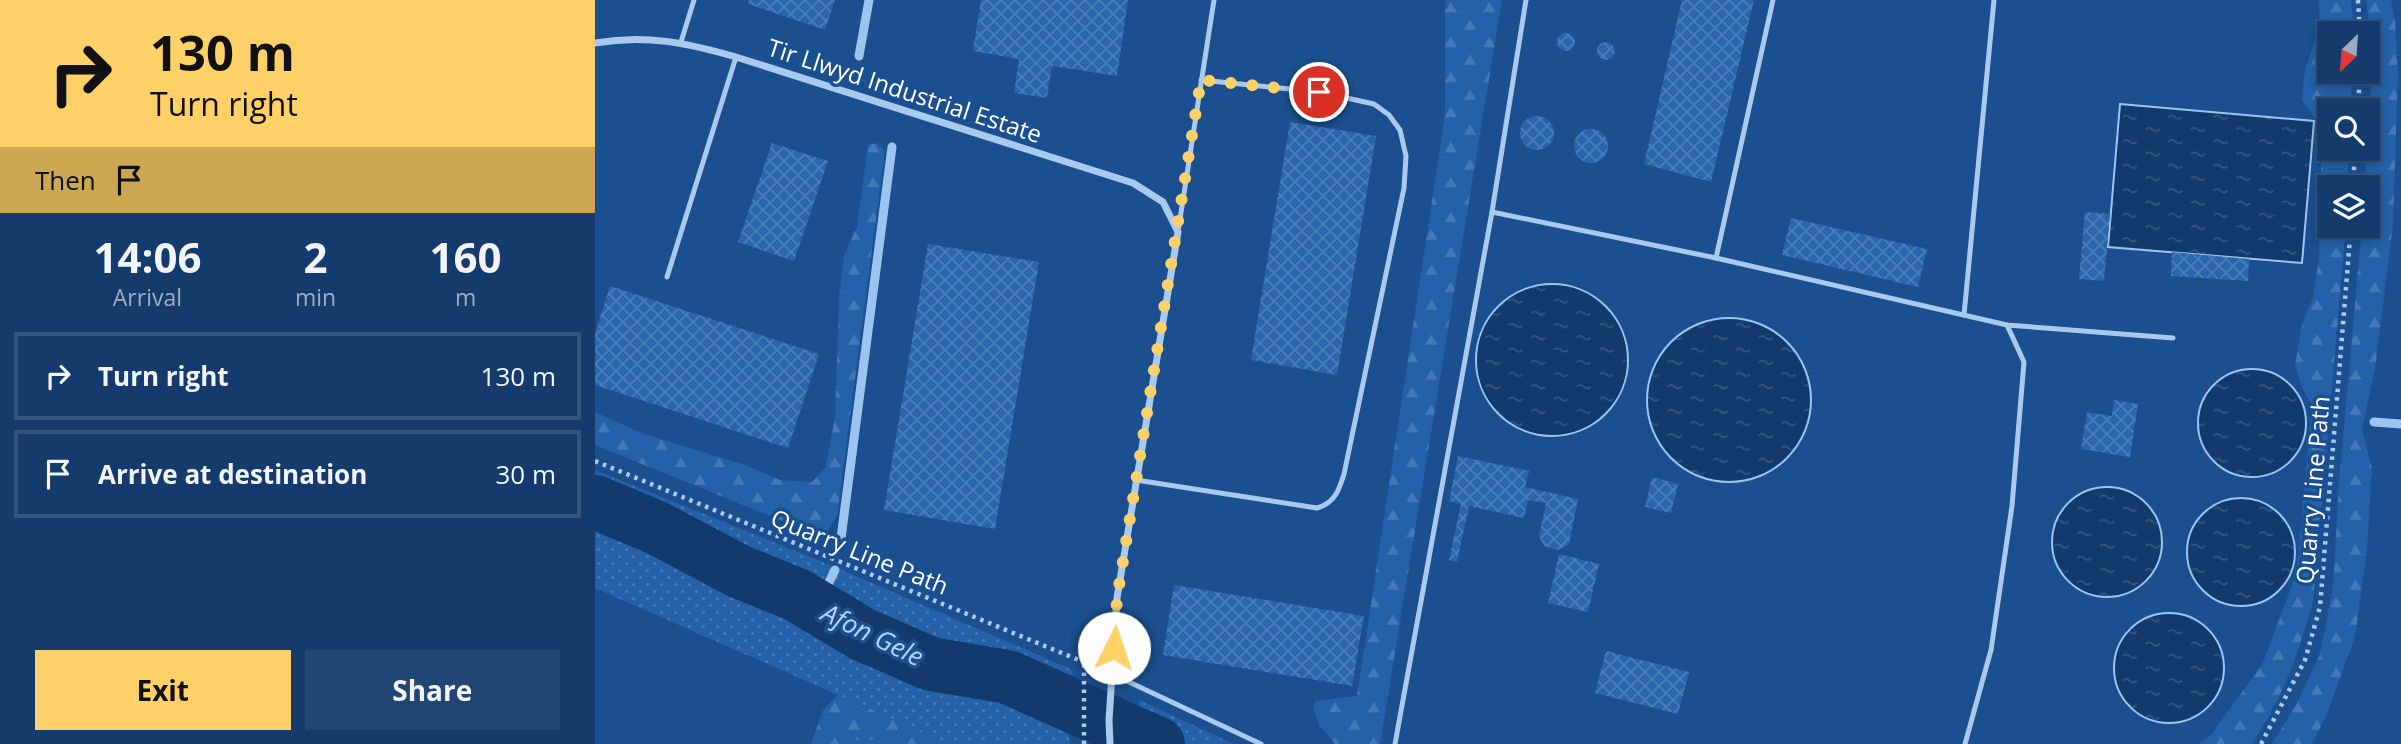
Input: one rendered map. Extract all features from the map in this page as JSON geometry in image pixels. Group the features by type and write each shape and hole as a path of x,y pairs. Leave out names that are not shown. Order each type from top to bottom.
{"street":[{"name":"Tir Llwyd Industrial Estate","path":"595,43 625,38 681,42 1133,183 1163,202 1178,232"},
{"path":"1110,744 1108,720 1117,598 1178,232"}],"lane":[{"path":"681,42 694,0"},
{"path":"1178,232 1214,0"},
{"path":"1395,744 1492,212 1526,0"},
{"path":"1716,258 1773,0"},
{"path":"1964,314 1994,0"},
{"path":"667,276 736,57"},
{"path":"1136,480 1317,508 1334,499 1344,474 1404,188 1406,156 1400,130 1389,115 1374,104 1319,92 1201,80"},
{"path":"1492,212 1716,258 2007,325 2173,338"},
{"path":"1965,744 1991,650 2012,506 2024,362 2007,325"},
{"path":"1112,674 1261,744"}],"path":[{"path":"2357,0 2359,21"},
{"name":"Quarry Line Path","path":"2261,744 2305,660 2320,607 2350,238"},
{"name":"Quarry Line Path","path":"595,461 1112,674"},
{"path":"1084,662 1084,744"}],"green space":[{"path":"1445,0 1502,0 1380,744 1335,744 1319,725 1313,708 1316,701 1357,696 1445,115"},
{"path":"2318,0 2351,0 2353,21 2319,21"},
{"path":"2366,0 2391,0 2398,73 2393,224 2375,369 2362,430 2372,468 2367,549 2355,637 2326,716 2312,744 2272,744 2296,705 2320,654 2333,587 2339,482 2361,238 2380,238 2380,175 2366,175 2367,161 2380,161 2380,98 2370,98 2371,84 2380,84 2380,21 2369,21"},
{"path":"2317,33 2317,84 2352,84 2351,98 2317,98 2317,122 2302,100 2306,67"},
{"path":"876,143 885,150 837,516 826,533 814,534 595,445 595,412 641,433 745,465 780,480 812,482 826,467 835,416 839,297 844,255 857,227 868,145"},
{"path":"2321,161 2348,161 2348,175 2321,175"},
{"path":"2319,238 2345,238 2313,601 2289,675 2252,744 2198,744 2210,736 2262,665 2297,572 2312,405 2303,390 2295,365 2302,324 2313,298"},
{"path":"595,470 835,567 1073,670 1068,729 1070,744 829,744 838,695 595,588"},
{"path":"838,695 947,744 878,744 871,733 860,733 852,744 811,744 823,710"},
{"path":"1139,700 1234,744 1141,744"}],"water":[{"path":"2120,104 2314,121 2302,263 2108,247"},
{"path":"1552,284 1581,290 1606,306 1622,331 1628,360 1622,389 1606,414 1581,430 1552,436 1523,430 1498,414 1482,389 1476,360 1482,331 1498,306 1523,290"},
{"path":"1729,318 1760,325 1787,342 1804,369 1811,400 1804,431 1787,458 1760,475 1729,482 1698,475 1671,458 1654,431 1647,400 1654,369 1671,342 1698,325"},
{"path":"2252,369 2273,373 2290,385 2302,402 2306,423 2302,444 2290,461 2273,473 2252,477 2231,473 2214,461 2202,444 2198,423 2202,402 2214,385 2231,373"},
{"path":"2107,487 2128,492 2146,503 2157,521 2162,542 2157,563 2146,581 2128,592 2107,597 2086,592 2068,581 2057,563 2052,542 2057,521 2068,503 2086,492"},
{"path":"2241,498 2262,502 2279,514 2291,531 2295,552 2291,573 2279,590 2262,602 2241,606 2220,602 2203,590 2191,573 2187,552 2191,531 2203,514 2220,502"},
{"path":"2169,613 2190,618 2208,629 2219,647 2224,668 2219,689 2208,707 2190,718 2169,723 2148,718 2130,707 2119,689 2114,668 2119,647 2130,629 2148,618"}],"building":[{"path":"749,0 835,0 825,30 748,4"},
{"path":"981,0 1128,0 1117,76 1052,66 1047,98 1014,93 1019,59 973,51"},
{"path":"1682,0 1754,0 1711,182 1644,164"},
{"path":"1566,33 1572,36 1575,42 1572,48 1566,51 1560,48 1557,42 1560,36"},
{"path":"1606,42 1612,45 1615,51 1612,57 1606,60 1600,57 1597,51 1600,45"},
{"path":"1537,116 1549,121 1554,133 1549,145 1537,150 1525,145 1520,133 1525,121"},
{"path":"1290,122 1376,136 1337,375 1251,360"},
{"path":"1591,129 1603,134 1608,146 1603,158 1591,163 1579,158 1574,146 1579,134"},
{"path":"772,143 828,161 794,261 738,242"},
{"path":"2085,212 2110,214 2104,281 2079,279"},
{"path":"1791,218 1927,249 1918,287 1782,255"},
{"path":"928,244 1039,262 995,529 884,510"},
{"path":"2172,252 2249,259 2248,281 2171,276"},
{"path":"610,286 819,354 788,448 595,385 595,333"},
{"path":"2114,400 2138,404 2130,457 2081,449 2087,412 2112,416"},
{"path":"1458,456 1529,471 1525,487 1578,499 1569,544 1558,550 1544,546 1539,536 1546,503 1528,500 1524,518 1469,506 1457,562 1449,560 1461,504 1449,501"},
{"path":"1652,477 1678,484 1671,513 1645,507"},
{"path":"1559,554 1599,564 1588,612 1548,603"},
{"path":"1174,585 1364,616 1352,686 1163,655"},
{"path":"1606,651 1689,672 1678,714 1595,693"}],"waterway":[{"path":"859,56 869,0"},
{"path":"840,546 892,147"},
{"path":"2374,422 2401,424"},
{"name":"Afon Gele","path":"595,502 657,528 738,571 797,595 862,634 931,664 1008,677 1158,744"},
{"path":"817,607 835,570"}],"route":[{"path":"1114,648 1117,598 1201,80 1319,92"}]}
